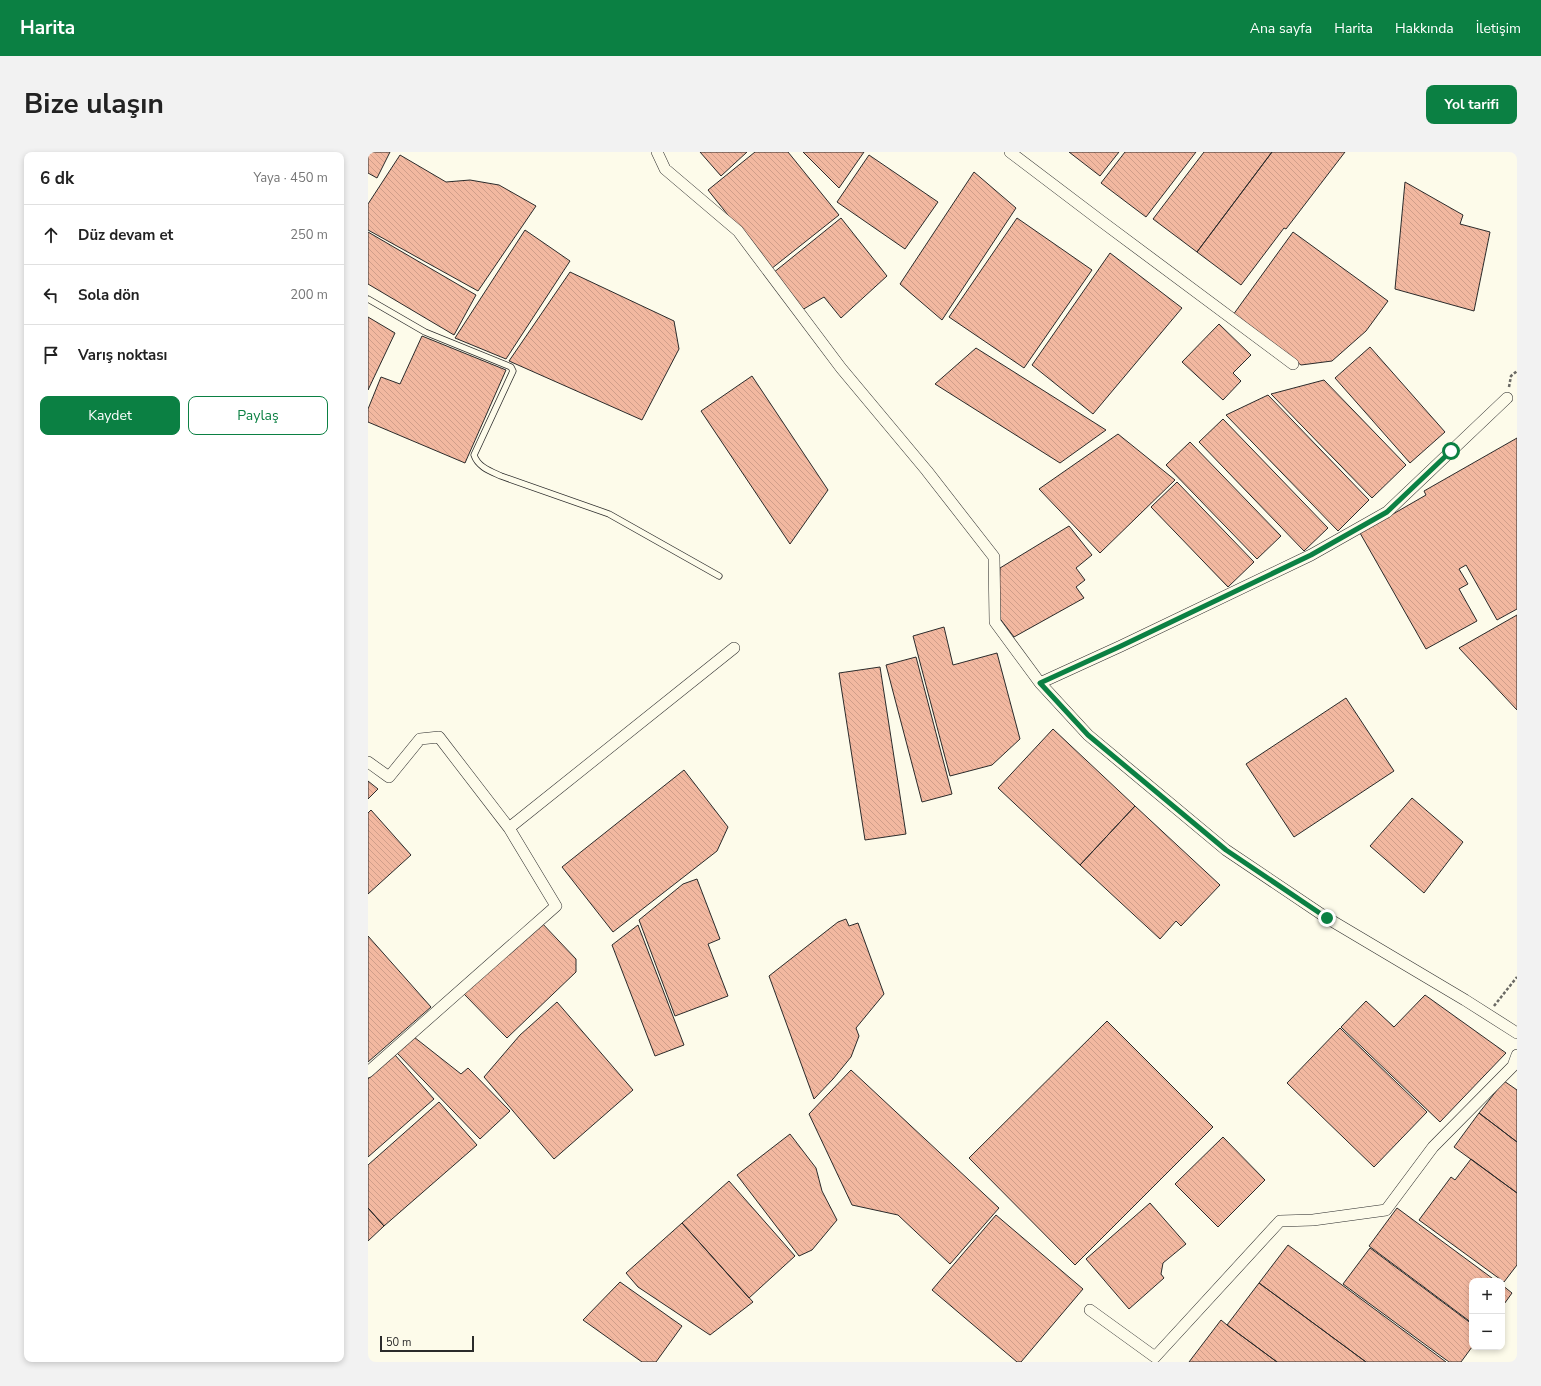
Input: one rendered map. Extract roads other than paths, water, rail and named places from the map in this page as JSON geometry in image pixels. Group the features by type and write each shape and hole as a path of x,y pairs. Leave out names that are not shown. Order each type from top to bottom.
{"street":[{"path":"657,152 664,169 738,231 841,368 927,471 994,558 995,622 1040,683 1088,735 1226,850 1327,918 1487,1014 1517,1034"},
{"path":"1010,152 1294,364"},
{"path":"1040,683 1311,555 1387,512 1507,398"},
{"path":"509,828 734,648"},
{"path":"368,762 389,777 420,739 439,737 509,828 556,906 368,1072"},
{"path":"1090,1310 1155,1357 1280,1221 1314,1220 1386,1210 1433,1147 1513,1066 1517,1055"}],"lane":[{"path":"368,299 425,332 510,367 513,371 474,455 477,463 488,471 609,514 719,576"}]}
